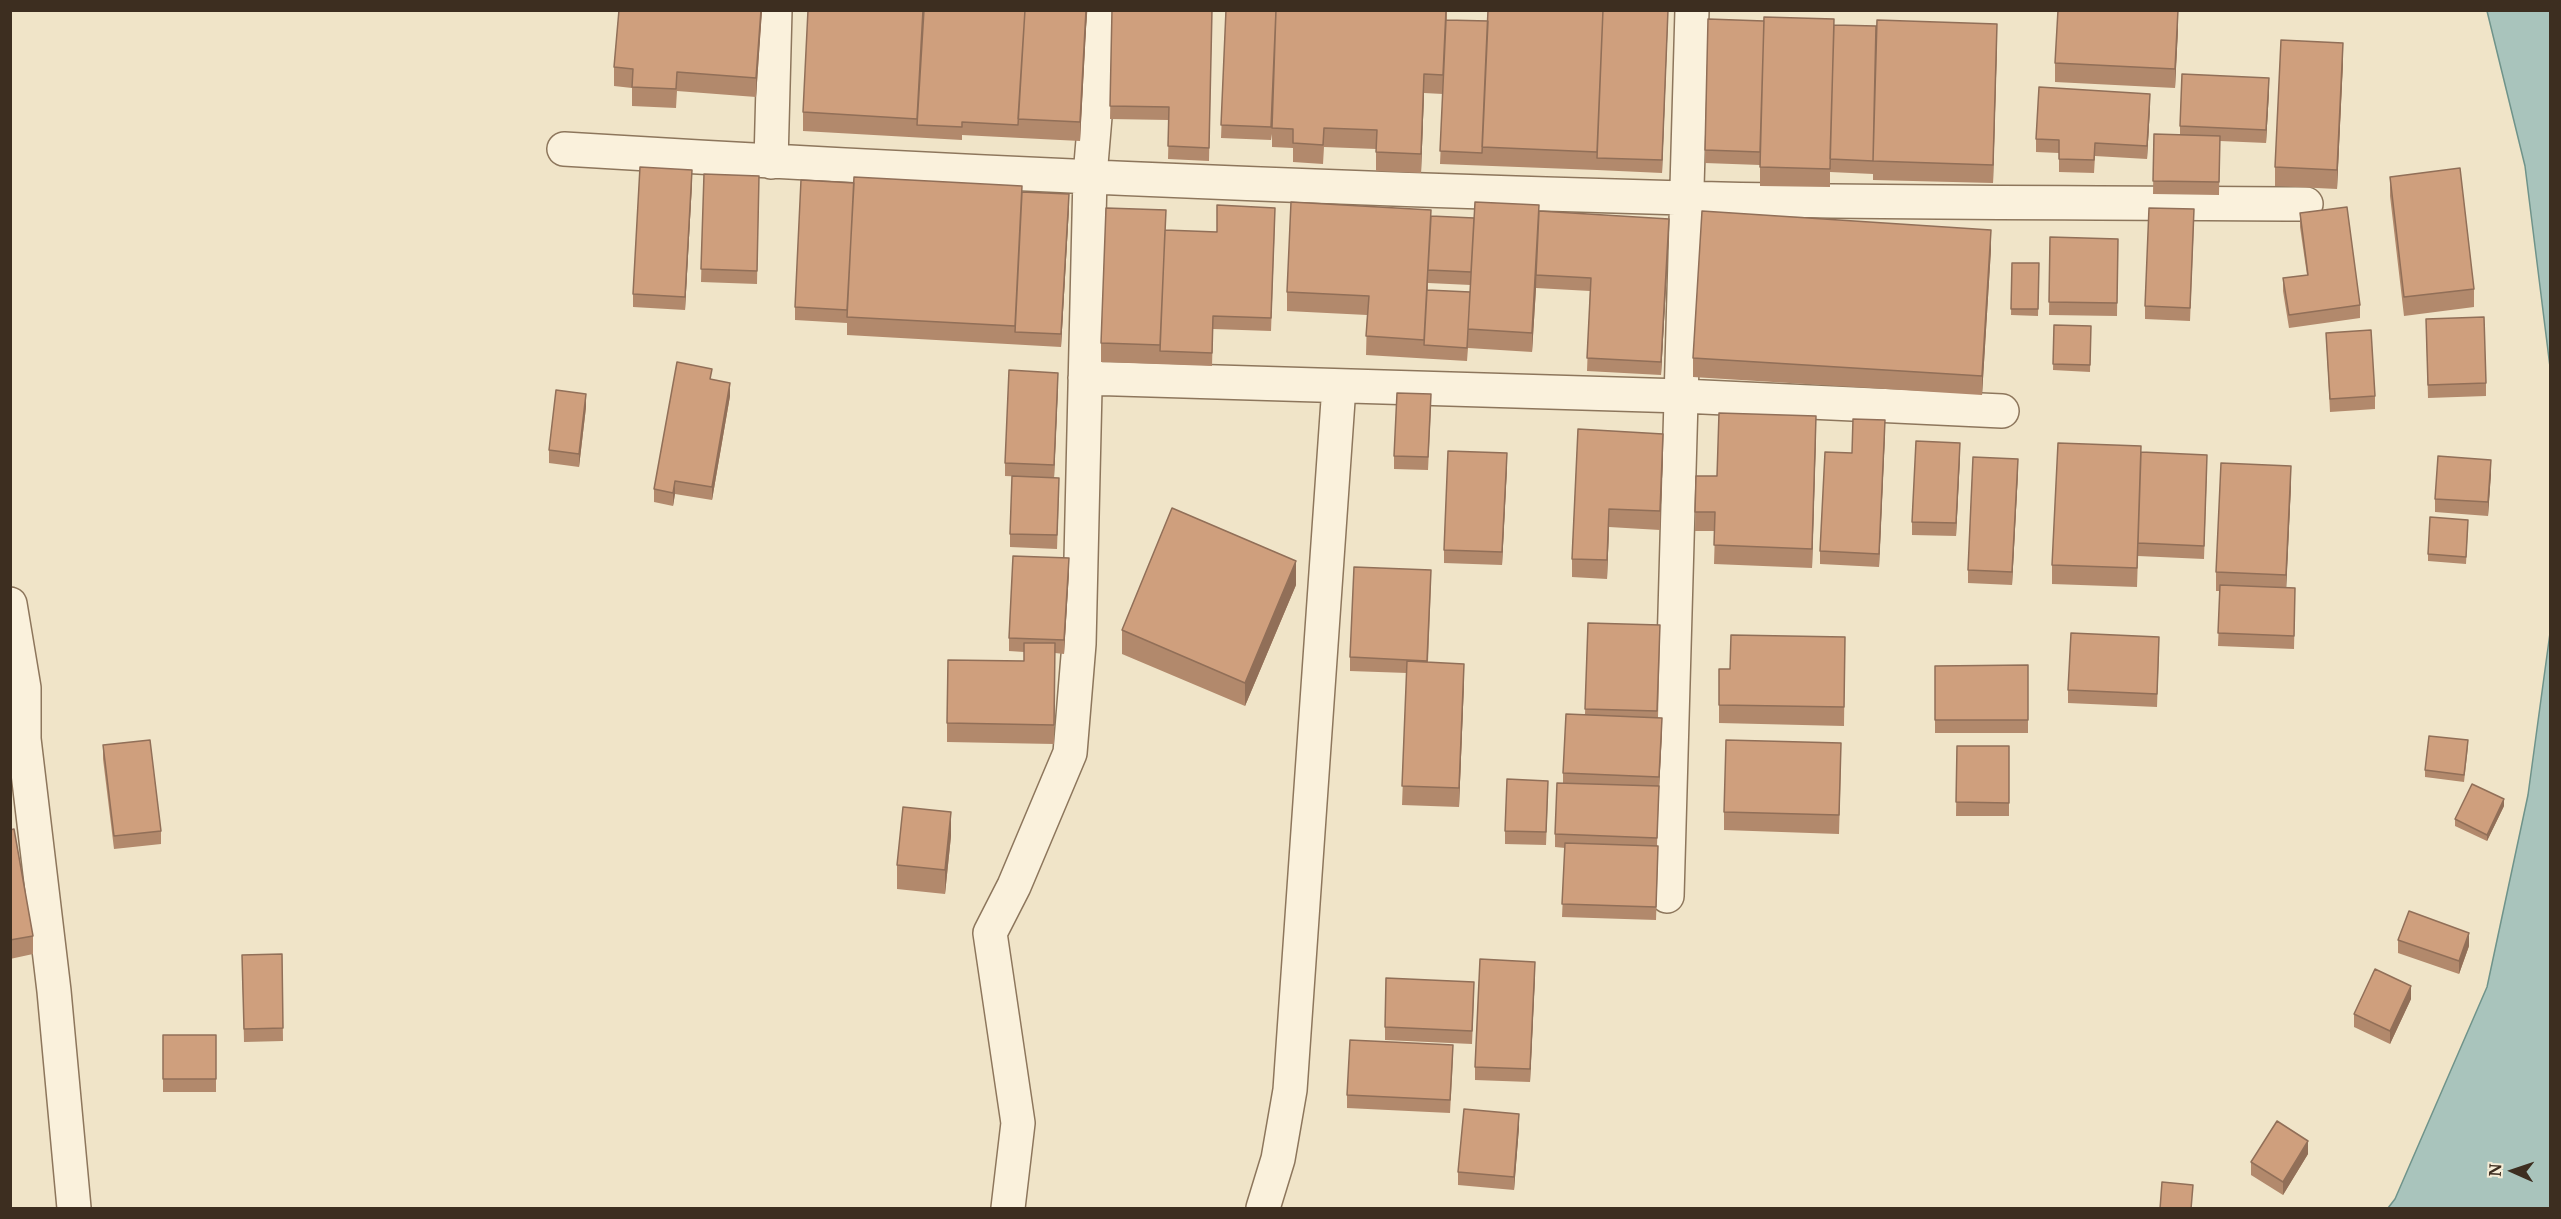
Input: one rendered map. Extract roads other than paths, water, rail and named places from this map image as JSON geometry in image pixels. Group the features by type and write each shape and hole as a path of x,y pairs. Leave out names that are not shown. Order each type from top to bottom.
{"street":[{"path":"771,162 775,10"},
{"path":"1008,1209 1018,1122 990,933 1014,886 1070,753 1079,644 1090,176 1104,10"},
{"path":"1667,897 1692,10"},
{"path":"564,149 771,162 1090,176 1687,198 2306,204"},
{"path":"1085,378 1682,396 2002,411"},
{"path":"1263,1209 1278,1159 1290,1090 1339,386"},
{"path":"10,604 24,688 17,741 54,991 74,1209"}],"water":[{"path":"2487,11 2550,11 2550,367 2525,166"},
{"path":"2550,633 2550,1208 2388,1208 2395,1199 2487,987 2528,795"}]}
